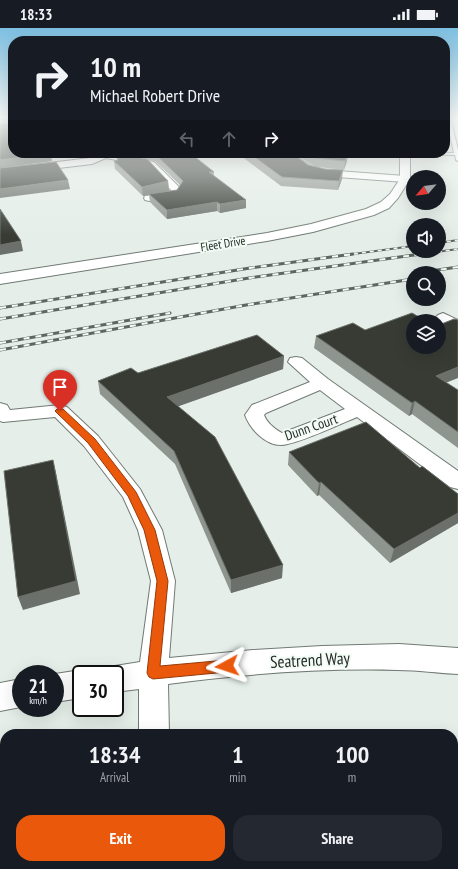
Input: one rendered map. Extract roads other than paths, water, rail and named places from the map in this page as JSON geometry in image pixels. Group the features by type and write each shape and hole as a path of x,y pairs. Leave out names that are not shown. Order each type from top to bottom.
{"street":[{"path":"0,172 92,161 98,158"},
{"path":"120,158 151,164 177,190 173,195 149,198"},
{"path":"293,158 311,170 324,173 405,179 405,158"},
{"name":"Fleet Drive","path":"0,279 244,241 313,228 380,208 394,196 405,179"},
{"path":"446,320 458,327"},
{"name":"Dunn Court","path":"296,362 358,410 458,482"},
{"name":"Dunn Court","path":"322,383 259,409 254,415 255,420 272,435 280,439 290,437 358,410"},
{"path":"0,409 3,416 60,411 91,441 132,494 150,530 163,581 153,673 154,729"},
{"name":"Seatrend Way","path":"124,678 153,673 286,660 392,657 458,661"},
{"path":"0,697 12,695"}],"railway":[{"path":"446,242 458,240"},
{"path":"346,255 406,247"},
{"path":"446,251 458,249"},
{"path":"0,308 250,268 353,254"},
{"path":"0,319 249,278 406,256"},
{"path":"446,269 458,267"},
{"path":"0,350 246,305 406,280"},
{"path":"0,343 170,313"}]}
